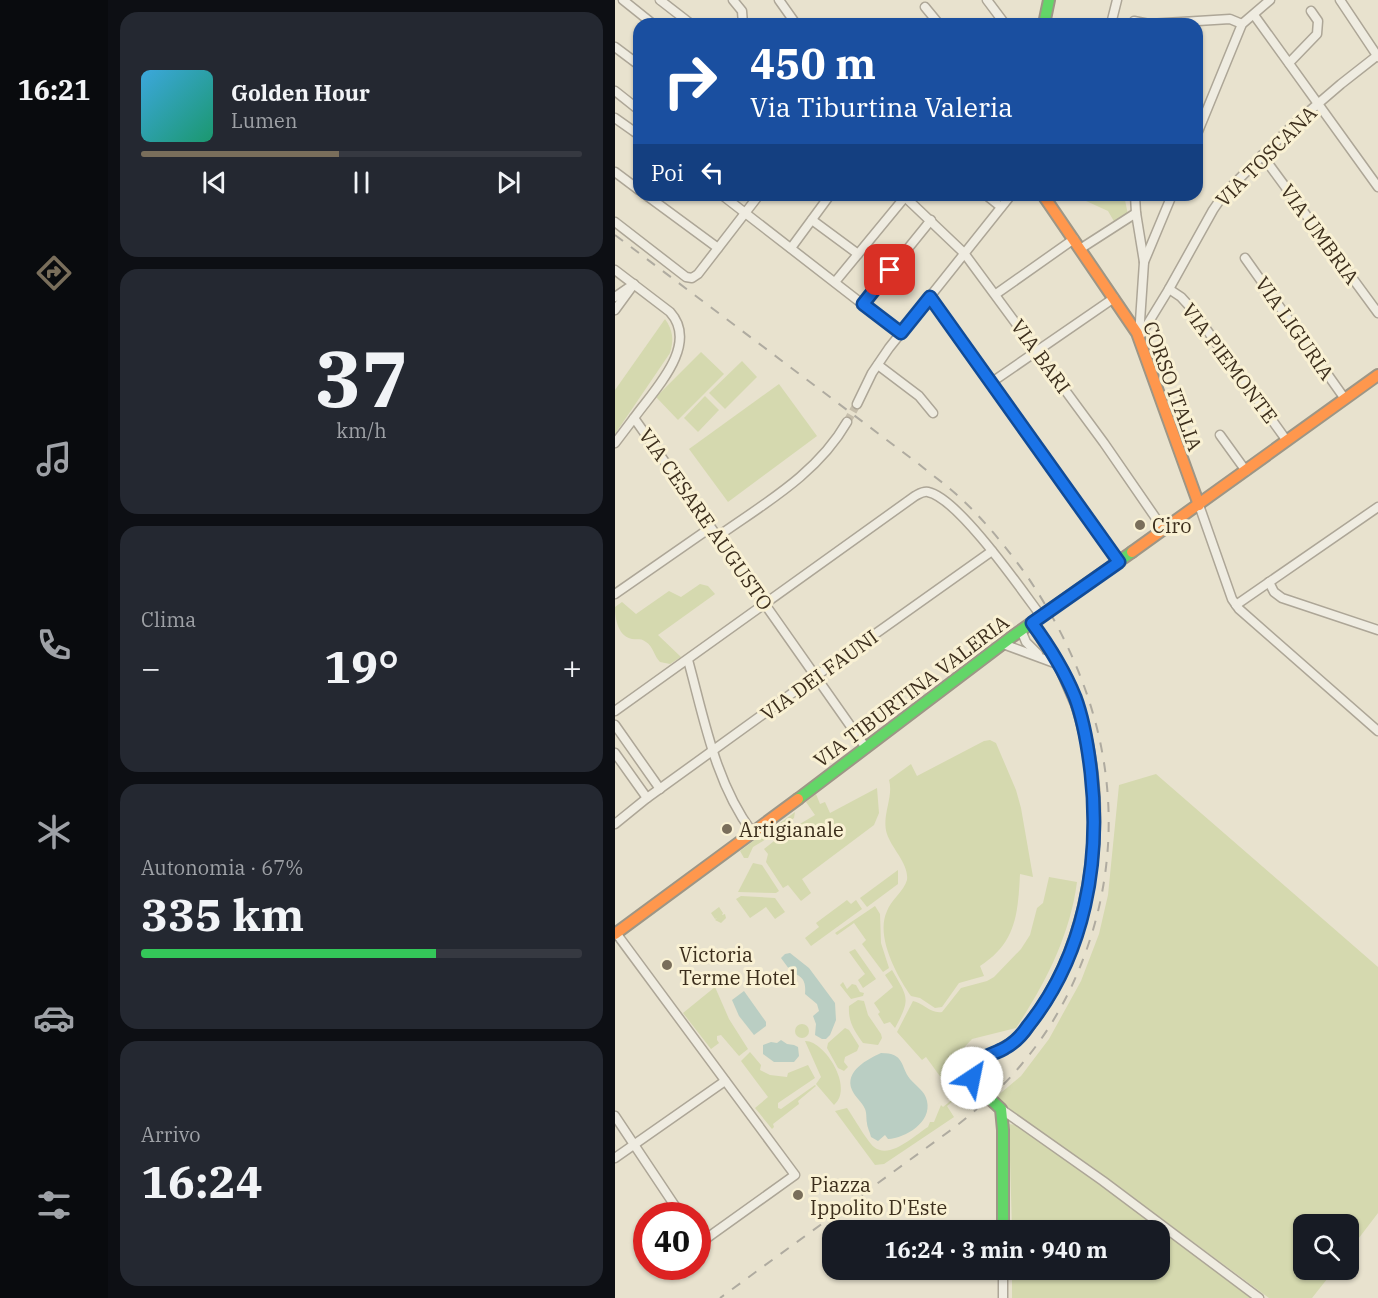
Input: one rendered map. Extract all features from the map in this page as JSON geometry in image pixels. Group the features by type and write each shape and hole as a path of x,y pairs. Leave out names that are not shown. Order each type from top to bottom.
{"street":[{"path":"623,0 646,18"},
{"path":"660,0 683,18"},
{"path":"733,0 742,11 743,18"},
{"path":"779,0 792,18"},
{"path":"987,0 1000,18"},
{"path":"1045,18 1049,0"},
{"path":"1112,18 1117,0"},
{"path":"1203,119 1242,24 1270,0"},
{"path":"1340,0 1378,56"},
{"path":"925,7 934,18"},
{"path":"1289,63 1317,34 1318,21 1311,11"},
{"path":"1254,15 1378,187"},
{"path":"1203,21 1230,19 1242,24"},
{"path":"615,47 633,60"},
{"name":"VIA TOSCANA","path":"1139,338 1218,202 1262,155 1318,104 1378,56"},
{"path":"615,92 633,106"},
{"path":"615,118 633,131"},
{"name":"VIA UMBRIA","path":"1262,155 1378,313"},
{"path":"615,172 633,186"},
{"path":"654,201 718,248"},
{"path":"730,201 901,333"},
{"path":"615,222 686,277 692,278 698,274 754,201"},
{"path":"791,248 826,201"},
{"path":"835,282 900,201"},
{"name":"VIA BARI","path":"910,201 965,253 1164,530"},
{"path":"994,201 1001,207"},
{"path":"857,404 878,365 901,333 1006,201"},
{"name":"CORSO ITALIA","path":"1047,201 1114,297 1139,338 1199,505"},
{"path":"1135,201 1145,262 1139,338"},
{"path":"1145,262 1170,201"},
{"path":"1080,249 1136,213"},
{"path":"812,220 858,254"},
{"path":"863,304 931,220"},
{"path":"996,294 1074,239"},
{"name":"VIA LIGURIA","path":"1245,258 1345,399"},
{"name":"VIA CESARE AUGUSTO","path":"615,270 673,316 680,330 678,351 672,364 634,418 865,748"},
{"path":"615,297 634,284"},
{"path":"615,310 634,284"},
{"name":"VIA PIEMONTE","path":"1169,289 1191,308 1287,441"},
{"path":"930,297 1119,562"},
{"path":"992,382 1114,297"},
{"path":"878,365 922,399 933,413"},
{"name":"VIA TIBURTINA VALERIA","path":"616,934 1021,630 1376,377"},
{"path":"615,444 634,418"},
{"path":"717,537 809,470 830,447 847,422"},
{"path":"1219,435 1246,471"},
{"path":"615,711 915,496 924,492 934,495 972,527 1041,616"},
{"path":"1199,505 1236,605 1378,731"},
{"path":"1236,605 1378,507"},
{"path":"615,594 710,528"},
{"name":"VIA DEI FAUNI","path":"615,824 647,798 992,551"},
{"path":"1269,582 1274,592 1282,598 1378,630"},
{"path":"1032,623 1060,665 1075,698 1087,740 1094,798 1093,859 1079,928 1052,990 1036,1016 1016,1040 1004,1049 982,1058 972,1070 973,1082 1001,1109 1103,1180 1259,1298"},
{"path":"1021,630 1026,642 1043,658"},
{"path":"1003,644 1060,665"},
{"path":"688,660 714,751 733,804 752,832"},
{"path":"615,725 660,789"},
{"path":"615,753 647,798"},
{"path":"616,934 795,1175 711,1233"},
{"path":"615,1158 725,1081"},
{"path":"1001,1109 1003,1220"},
{"path":"615,1116 672,1202"},
{"path":"1003,1280 1003,1298"}],"green space":[{"path":"1086,201 1125,201 1128,215 1115,223 1108,211"},
{"path":"665,319 672,335 670,353 615,434 615,390"},
{"path":"701,352 724,374 678,420 656,397"},
{"path":"742,361 757,377 725,409 709,393"},
{"path":"779,384 817,436 728,502 689,449"},
{"path":"705,396 719,410 698,432 684,418"},
{"path":"700,584 708,586 715,594 658,635 681,657 670,664 660,662 644,641 627,637 620,631 615,607 622,602 636,614 669,591 681,597"},
{"path":"990,740 996,743 1016,790 1033,877 1020,874 1013,926 1001,948 980,966 984,976 959,983 942,1007 935,1008 920,998 911,996 894,967 886,944 884,921 887,911 907,880 903,862 887,834 885,820 890,793 889,780 911,764 917,776"},
{"path":"1156,774 1378,967 1378,1213 1359,1238 1359,1214 1293,1214 1293,1280 1326,1280 1312,1298 1269,1298 1170,1225 1170,1220 1164,1220 1004,1106 996,1097 1021,1076 1049,1039 1081,981 1099,934 1108,895 1119,785"},
{"path":"877,788 879,813 874,825 802,879 811,893 801,901 788,885 783,888 766,862 768,854 764,849 783,834 815,815 806,802 816,794 820,804 825,802 830,813"},
{"path":"795,812 794,818 753,847 748,858 744,858 740,851"},
{"path":"753,863 762,865 779,891 776,893 738,892"},
{"path":"898,870 898,884 867,907 860,898"},
{"path":"1049,877 1077,882 1074,902 1055,959 1027,1011 1016,1028 972,1039 944,1069 969,1087 947,1106 954,1117 884,1164 875,1165 835,1111 847,1108 871,1144 880,1150 902,1145 928,1127 930,1122 934,1122 941,1105 943,1107 953,1099 948,1092 950,1090 926,1057 922,1060 897,1032 913,1001 934,1011 942,1012 961,988 994,977 1021,949 1030,935 1037,908 1043,903"},
{"path":"741,896 775,898 785,912 775,919 766,907 750,918 736,899"},
{"path":"847,900 851,904 856,900 862,909 811,946 805,938 819,927 816,923"},
{"path":"875,906 880,914 881,943 889,968 883,972 862,944 866,940 854,923 837,935 835,933"},
{"path":"719,907 726,918 721,923 715,920 717,918 715,919 711,913"},
{"path":"855,949 876,979 863,988 858,980 865,974 849,952"},
{"path":"892,970 905,998 904,1010 895,1028 890,1022 884,1024 874,1003 893,987 885,975"},
{"path":"843,982 847,989 852,984 856,985 860,992 864,993 863,996 851,999 840,985"},
{"path":"715,987 729,1019 748,1049 739,1056 721,1035 717,1036 719,1043 711,1049 683,1013"},
{"path":"858,1000 864,1001 868,1015 881,1034 882,1038 878,1045 863,1043 852,1026 849,1006"},
{"path":"799,1024 805,1024 809,1031 805,1038 799,1038 795,1034 795,1028"},
{"path":"845,1028 849,1030 859,1046 857,1051 845,1057 844,1062 848,1067 844,1071 838,1068 827,1048 828,1043"},
{"path":"805,1041 821,1048 839,1077 840,1097 834,1105 816,1084 821,1077"},
{"path":"750,1052 761,1065 760,1070 770,1075 787,1077 788,1073 808,1065 815,1078 778,1103 778,1108 781,1109 816,1086 798,1101 799,1104 773,1124 772,1129 755,1108 768,1097 741,1061"},
{"path":"1009,1124 1017,1125 1147,1220 1012,1220"},
{"path":"1170,1237 1252,1298 1012,1298 1012,1280 1170,1280"}],"shaded area":[{"path":"790,953 809,968 835,1003 836,1020 826,1039 815,1035 816,1024 813,1016 819,1011 817,1004 805,994 802,978 792,973 781,958"},
{"path":"744,991 766,1022 766,1026 754,1035 739,1016 732,1000"},
{"path":"781,1040 798,1047 799,1056 794,1062 774,1062 763,1054 763,1045 771,1042 777,1043"},
{"path":"881,1053 894,1055 901,1061 910,1079 924,1094 927,1109 922,1122 910,1132 888,1139 885,1135 878,1141 871,1137 865,1109 853,1093 850,1083 851,1077 859,1067"}],"tunnel":[{"path":"847,422 857,404"}],"railway":[{"path":"615,235 920,465 956,494 985,523 1027,576 1052,616 1073,658 1089,701 1101,746 1107,791 1108,836 1104,883 1093,930 1073,984 1055,1018 1033,1050 998,1090 955,1127 720,1298"}],"traffic: fast":[{"path":"1045,18 1049,0"},
{"path":"798,799 1013,636 1132,552"},
{"path":"1003,1220 1001,1109 975,1085 971,1072 982,1060 1014,1042 1028,1027 1052,990 1070,952 1083,912 1091,870 1094,828 1093,786 1087,745 1077,705"}],"traffic: slow":[{"path":"1047,201 1137,333 1199,505"},
{"path":"1132,552 1378,375"},
{"path":"615,934 798,799"}],"traffic: jam":[{"path":"1032,623 1061,668 1077,705"}],"place":[{"name":"Ciro","path":"1140,525"},
{"name":"Artigianale","path":"727,829"},
{"name":"Victoria Terme Hotel","path":"667,965"},
{"name":"Piazza Ippolito D'Este","path":"798,1195"}],"route":[{"path":"890,270 863,304 901,333 930,297 1119,562 1032,623 1065,676 1082,721 1088,746 1094,798 1093,859 1083,916 1067,961 1052,990 1029,1026 1004,1049 978,1061 972,1070 972,1078"}]}
